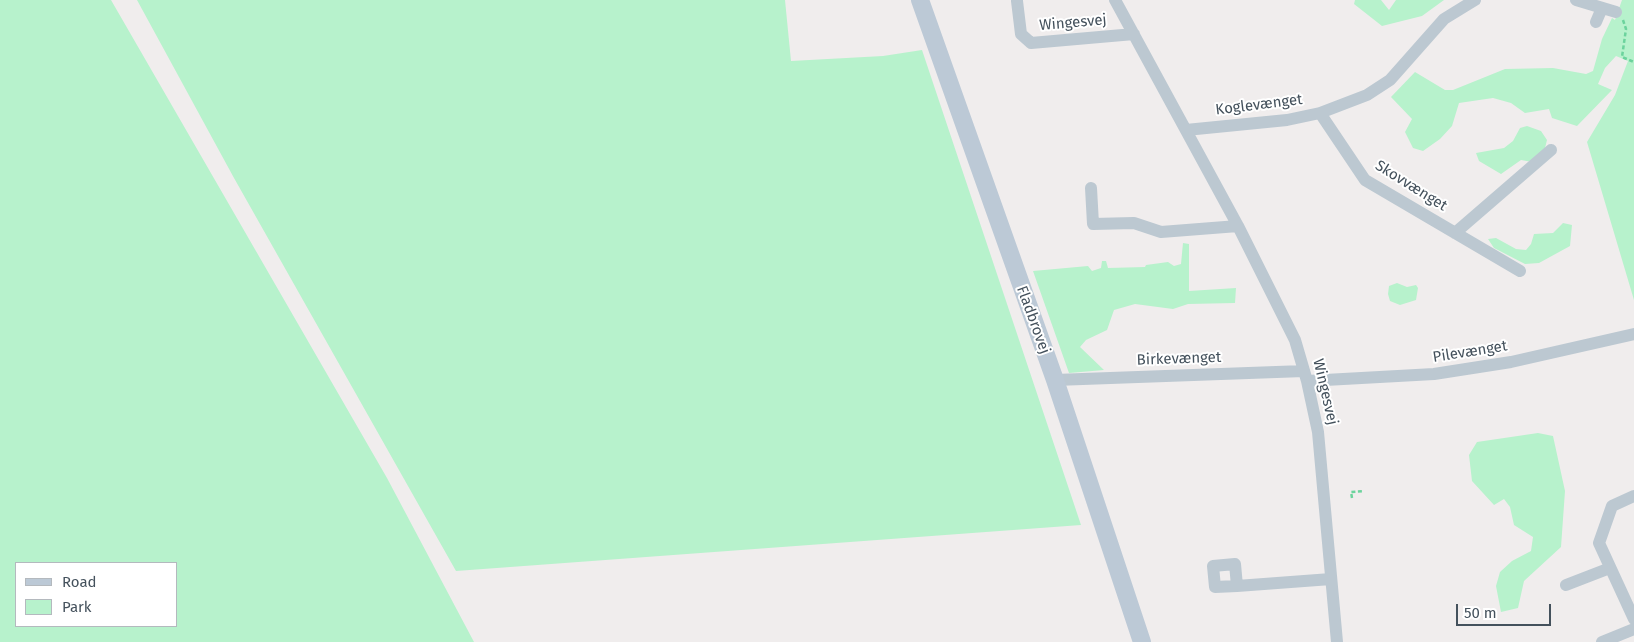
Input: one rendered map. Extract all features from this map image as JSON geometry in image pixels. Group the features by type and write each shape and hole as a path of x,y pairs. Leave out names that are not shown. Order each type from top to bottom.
{"main road":[{"name":"Fladbrovej","path":"920,0 1055,380 1142,642"}],"street":[{"name":"Wingesvej","path":"1115,0 1238,226 1295,340 1306,376 1318,432 1337,642"},
{"name":"Koglevænget","path":"1186,130 1287,120 1320,113 1367,95 1390,80 1444,19 1475,0"},
{"path":"1576,0 1616,12"},
{"name":"Wingesvej","path":"1017,1 1021,34 1031,43 1134,34"},
{"path":"1596,22 1602,8"},
{"name":"Skovvænget","path":"1320,113 1365,180 1520,271"},
{"path":"1455,233 1551,150"},
{"path":"1091,188 1093,224 1134,222 1161,232 1238,226"},
{"name":"Pilevænget","path":"1306,376 1434,374 1511,362 1634,334"},
{"name":"Birkevænget","path":"1055,380 1306,376"},
{"path":"1634,496 1612,506 1599,543 1634,619"},
{"path":"1566,585 1610,568"},
{"path":"1236,586 1331,579"},
{"path":"1602,642 1634,629"}],"path":[{"path":"1616,12 1623,20 1626,29 1622,57 1634,62"},
{"path":"1352,498 1351,492 1364,491"}],"green space":[{"path":"0,0 111,0 387,478 474,642 0,642"},
{"path":"137,0 785,0 791,61 883,56 922,50 1081,525 456,571 234,178"},
{"path":"1355,0 1381,0 1389,10 1396,0 1444,0 1422,16 1382,26 1354,4"},
{"path":"1622,0 1634,0 1634,300 1587,142 1615,95 1628,61 1616,56 1605,68 1598,84 1612,90 1577,126 1552,118 1549,109 1525,113 1511,103 1493,98 1459,103 1452,126 1440,139 1423,151 1413,148 1405,132 1412,119 1391,97 1415,72 1445,90 1453,90 1505,69 1553,68 1586,74 1593,71 1602,39 1612,18 1615,20"},
{"path":"1527,126 1541,131 1547,140 1544,152 1532,162 1521,160 1501,174 1479,161 1476,153 1504,148 1513,141 1520,128"},
{"path":"1563,223 1572,225 1570,246 1539,263 1525,264 1494,248 1488,239 1496,238 1516,249 1526,250 1531,244 1534,234 1553,233"},
{"path":"1183,243 1189,244 1189,291 1236,288 1235,303 1188,304 1173,309 1135,304 1114,310 1107,330 1086,340 1080,347 1104,370 1069,373 1033,271 1088,266 1092,271 1101,268 1102,261 1106,261 1108,268 1145,267 1146,265 1168,262 1174,266 1181,264"},
{"path":"1397,283 1407,287 1416,285 1418,288 1416,300 1400,305 1390,301 1388,294 1389,286"},
{"path":"1538,433 1553,436 1565,491 1561,547 1524,581 1518,608 1501,612 1496,586 1500,572 1512,561 1531,551 1533,537 1514,525 1510,507 1504,499 1494,505 1472,481 1469,455 1477,442"}]}
